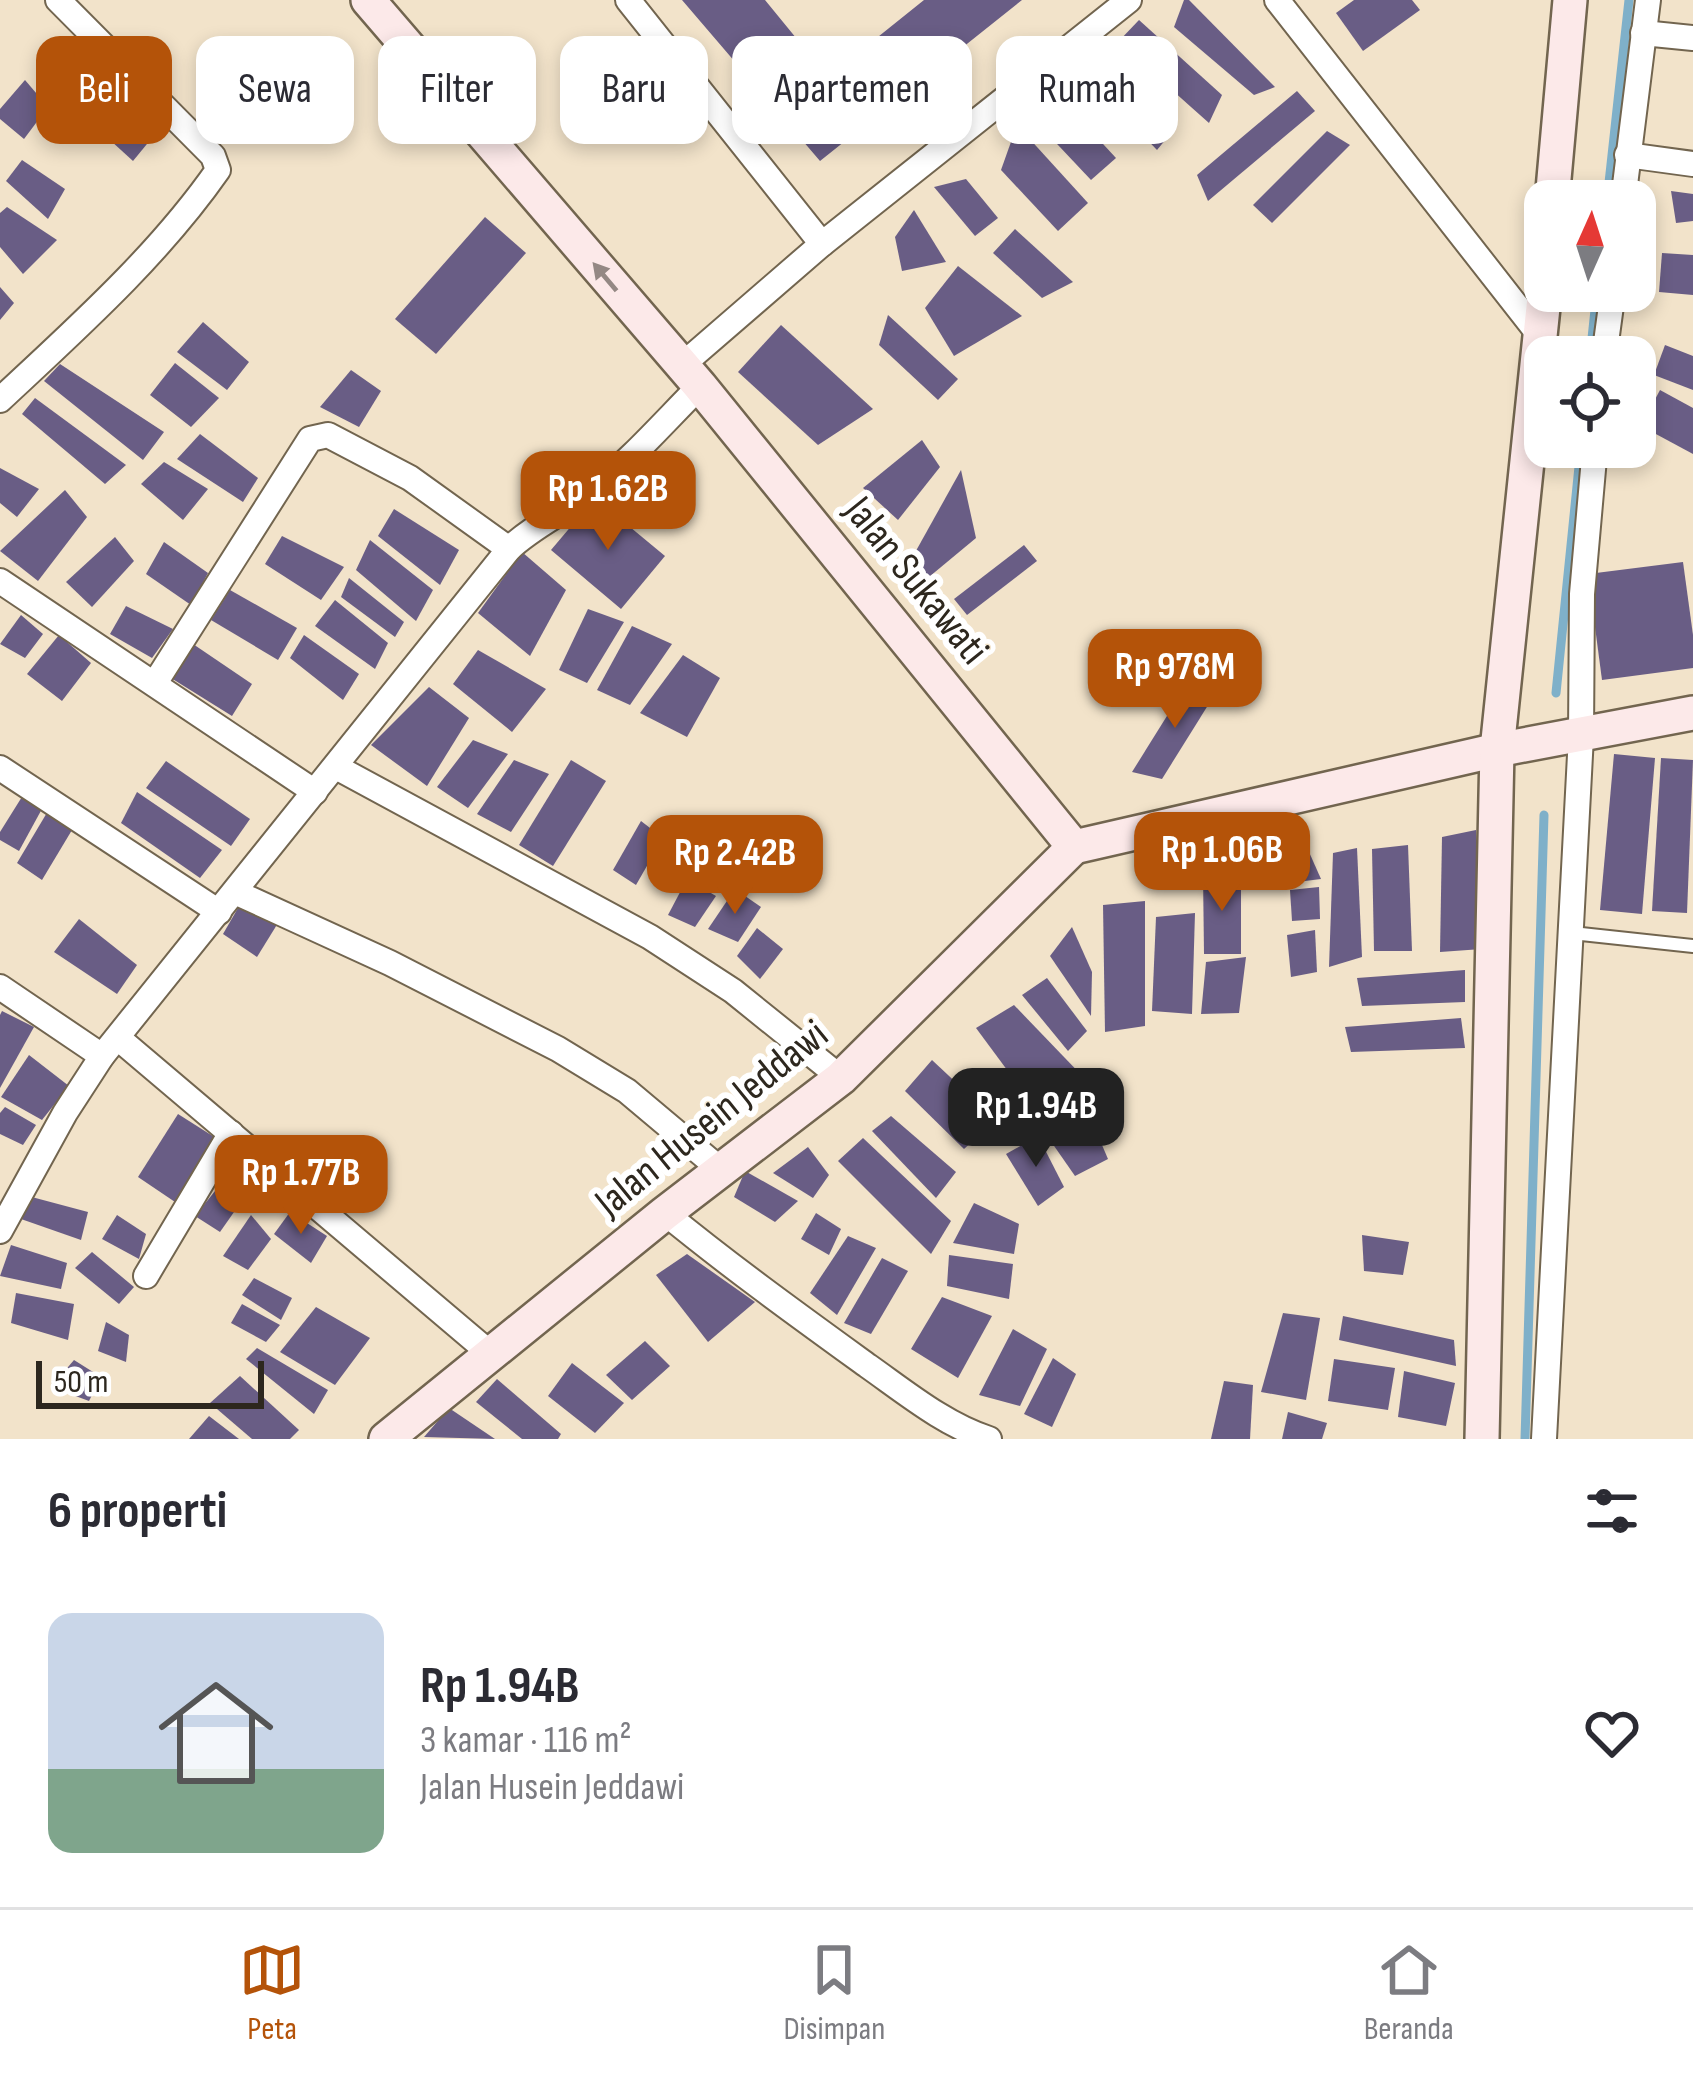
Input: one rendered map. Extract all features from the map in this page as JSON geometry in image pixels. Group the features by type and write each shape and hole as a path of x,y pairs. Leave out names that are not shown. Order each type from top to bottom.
{"street":[{"path":"0,400 100,304 218,170 213,156 58,0"},
{"name":"Jalan Sukawati","path":"368,0 690,376 1074,847"},
{"path":"628,0 822,244"},
{"path":"0,1231 64,1113 110,1047 509,549 530,529 590,493 690,376 822,244 1129,0"},
{"path":"1277,0 1539,336"},
{"path":"1554,180 1570,0"},
{"path":"1625,180 1648,0"},
{"path":"1643,32 1693,38"},
{"path":"1627,155 1693,164"},
{"path":"155,683 310,439 318,435 328,435 410,478 509,549"},
{"path":"1482,1439 1497,750 1527,468"},
{"path":"1544,1439 1582,594 1592,468"},
{"path":"0,581 315,792"},
{"path":"1074,847 1497,750 1693,713"},
{"path":"336,767 650,937 733,991 841,1078"},
{"path":"0,768 227,902 374,954 558,1049 626,1091 721,1170"},
{"name":"Jalan Husein Jeddawi","path":"386,1439 841,1078 1074,847"},
{"path":"0,987 110,1047 231,1133 492,1354"},
{"path":"146,1276 231,1133"},
{"path":"665,1214 738,1273 882,1376 988,1439"}],"lane":[{"path":"1570,932 1693,946"}],"building":[{"path":"682,0 765,0 794,36 732,36 732,58"},
{"path":"924,0 1022,0 972,40 972,36 879,36"},
{"path":"1184,0 1275,87 1254,95 1174,27"},
{"path":"1354,0 1412,0 1420,10 1363,51 1336,13"},
{"path":"1139,20 1157,36 1124,36"},
{"path":"1178,55 1222,95 1209,123 1178,95"},
{"path":"25,80 36,93 36,123 24,139 0,119 0,109"},
{"path":"1297,91 1315,111 1208,201 1197,175"},
{"path":"1327,131 1350,145 1272,223 1253,205"},
{"path":"114,144 147,144 133,161"},
{"path":"805,144 841,144 820,161"},
{"path":"1010,144 1034,144 1088,203 1058,231 1001,170"},
{"path":"1057,144 1103,144 1116,158 1091,180"},
{"path":"22,160 65,189 48,219 6,181"},
{"path":"966,179 998,218 975,236 934,187"},
{"path":"1671,191 1693,194 1693,221 1676,223"},
{"path":"7,207 57,240 23,274 0,247 0,213"},
{"path":"914,210 946,262 902,271 895,237"},
{"path":"485,217 526,253 436,354 395,319"},
{"path":"1015,229 1073,282 1042,298 993,253"},
{"path":"1662,253 1693,255 1693,295 1659,292"},
{"path":"958,266 1022,316 954,356 925,308"},
{"path":"0,287 14,303 0,320"},
{"path":"888,315 958,379 938,400 879,345"},
{"path":"203,322 249,362 227,390 177,352"},
{"path":"781,325 873,409 818,445 738,372"},
{"path":"1665,345 1693,356 1693,390 1656,376"},
{"path":"175,363 219,398 191,427 150,395"},
{"path":"60,364 164,432 143,460 44,381"},
{"path":"351,370 381,391 359,427 320,407"},
{"path":"1660,390 1693,408 1693,454 1656,434"},
{"path":"35,398 126,465 105,484 22,414"},
{"path":"200,434 258,478 243,502 177,459"},
{"path":"922,440 940,467 898,520 863,488"},
{"path":"164,462 208,489 183,520 141,484"},
{"path":"0,468 39,489 17,517 0,503"},
{"path":"961,470 976,538 929,577 912,558"},
{"path":"65,490 87,517 38,581 0,551"},
{"path":"595,498 665,556 621,609 551,550"},
{"path":"394,509 459,550 440,585 378,536"},
{"path":"282,536 344,567 321,600 265,564"},
{"path":"115,537 134,561 92,607 66,582"},
{"path":"370,540 433,590 416,621 356,570"},
{"path":"164,542 208,573 191,605 146,574"},
{"path":"1024,545 1037,561 967,615 954,599"},
{"path":"522,552 566,590 530,656 478,613"},
{"path":"1683,562 1693,668 1602,680 1588,574"},
{"path":"349,578 404,622 395,637 341,597"},
{"path":"230,590 297,628 278,660 211,620"},
{"path":"335,600 388,643 375,669 315,626"},
{"path":"126,606 173,629 152,658 110,634"},
{"path":"588,609 624,622 587,683 559,670"},
{"path":"21,615 43,634 25,658 0,644"},
{"path":"632,626 672,644 630,705 597,690"},
{"path":"59,635 91,663 62,701 27,674"},
{"path":"304,635 359,674 343,700 290,658"},
{"path":"193,644 252,684 232,716 171,678"},
{"path":"478,650 546,689 512,732 453,684"},
{"path":"683,655 720,678 687,737 640,713"},
{"path":"1190,679 1215,694 1162,779 1132,772"},
{"path":"429,687 469,718 427,786 371,745"},
{"path":"473,740 508,754 468,808 437,787"},
{"path":"1614,754 1655,758 1642,914 1600,910"},
{"path":"1661,758 1693,760 1687,913 1652,911"},
{"path":"514,760 549,774 511,832 477,814"},
{"path":"571,760 606,781 553,866 519,845"},
{"path":"166,761 250,819 231,846 146,788"},
{"path":"25,792 43,807 19,851 0,840 0,832"},
{"path":"137,792 222,850 200,878 121,823"},
{"path":"48,811 72,830 42,880 17,863"},
{"path":"641,821 663,838 636,885 613,870"},
{"path":"1476,830 1482,949 1440,952 1442,837"},
{"path":"1408,845 1412,951 1374,951 1372,849"},
{"path":"1357,848 1362,957 1329,967 1333,853"},
{"path":"1309,852 1321,879 1289,883 1285,858"},
{"path":"1203,874 1241,875 1241,954 1204,954"},
{"path":"687,879 716,896 695,927 668,915"},
{"path":"1319,887 1320,919 1292,921 1290,890"},
{"path":"735,889 761,907 738,942 708,929"},
{"path":"1145,901 1145,1026 1105,1032 1103,905"},
{"path":"238,908 278,923 257,957 223,934"},
{"path":"1195,913 1192,1014 1152,1011 1156,917"},
{"path":"79,919 137,965 117,994 54,952"},
{"path":"1072,927 1092,972 1091,1016 1050,956"},
{"path":"757,928 783,949 760,979 737,956"},
{"path":"1315,930 1317,972 1291,977 1287,935"},
{"path":"1246,957 1239,1013 1201,1014 1206,962"},
{"path":"1465,970 1465,1002 1362,1006 1357,978"},
{"path":"1047,978 1087,1031 1068,1051 1022,995"},
{"path":"1014,1005 1089,1083 1041,1116 976,1028"},
{"path":"2,1011 34,1027 0,1088 0,1015"},
{"path":"1461,1018 1465,1048 1351,1052 1345,1027"},
{"path":"29,1055 69,1086 42,1120 1,1097"},
{"path":"932,1060 996,1120 964,1149 905,1091"},
{"path":"5,1107 36,1125 23,1145 0,1134 0,1113"},
{"path":"1087,1110 1108,1159 1075,1176 1043,1130"},
{"path":"178,1114 219,1140 178,1204 138,1177"},
{"path":"891,1116 956,1172 936,1198 872,1131"},
{"path":"1038,1136 1064,1187 1038,1206 1006,1154"},
{"path":"863,1138 951,1221 931,1254 838,1161"},
{"path":"808,1147 829,1175 813,1198 773,1173"},
{"path":"243,1156 260,1175 220,1232 195,1216"},
{"path":"745,1171 798,1201 775,1222 734,1197"},
{"path":"28,1196 88,1212 81,1240 21,1219"},
{"path":"974,1203 1019,1224 1014,1254 953,1243"},
{"path":"290,1212 327,1236 311,1263 274,1234"},
{"path":"816,1213 841,1229 829,1255 801,1239"},
{"path":"117,1215 146,1234 139,1259 102,1239"},
{"path":"251,1215 271,1239 248,1270 223,1256"},
{"path":"1362,1235 1409,1242 1403,1275 1364,1271"},
{"path":"848,1236 876,1248 837,1315 810,1293"},
{"path":"11,1245 67,1263 61,1289 0,1276"},
{"path":"92,1252 134,1287 119,1304 75,1268"},
{"path":"687,1254 755,1302 708,1342 656,1275"},
{"path":"949,1255 1013,1264 1009,1299 947,1286"},
{"path":"882,1258 908,1271 871,1334 844,1323"},
{"path":"254,1278 292,1298 281,1320 242,1295"},
{"path":"16,1293 74,1304 68,1340 11,1323"},
{"path":"942,1297 992,1316 958,1378 911,1349"},
{"path":"242,1304 280,1325 266,1342 231,1323"},
{"path":"316,1307 370,1338 335,1385 280,1352"},
{"path":"1283,1313 1320,1318 1306,1400 1261,1392"},
{"path":"1343,1316 1454,1340 1456,1366 1339,1340"},
{"path":"106,1322 129,1335 126,1362 98,1351"},
{"path":"1013,1329 1047,1349 1020,1406 979,1395"},
{"path":"645,1341 670,1366 632,1400 606,1375"},
{"path":"257,1348 328,1390 314,1414 246,1359"},
{"path":"1053,1358 1076,1374 1052,1427 1024,1414"},
{"path":"1334,1359 1395,1368 1388,1410 1328,1401"},
{"path":"74,1360 101,1377 89,1401 51,1387"},
{"path":"572,1363 624,1403 595,1433 548,1396"},
{"path":"1404,1371 1455,1383 1446,1426 1398,1417"},
{"path":"240,1376 299,1430 290,1439 252,1439 210,1403"},
{"path":"497,1379 561,1434 558,1439 522,1439 476,1402"},
{"path":"1224,1381 1253,1385 1250,1439 1211,1439"},
{"path":"449,1408 495,1439 424,1437"},
{"path":"1288,1412 1327,1423 1322,1439 1282,1439"},
{"path":"209,1416 239,1439 189,1439"}],"waterway":[{"path":"1609,180 1629,0"},
{"path":"1592,336 1595,312"},
{"path":"1556,693 1579,468"},
{"path":"1525,1439 1544,815"}]}
